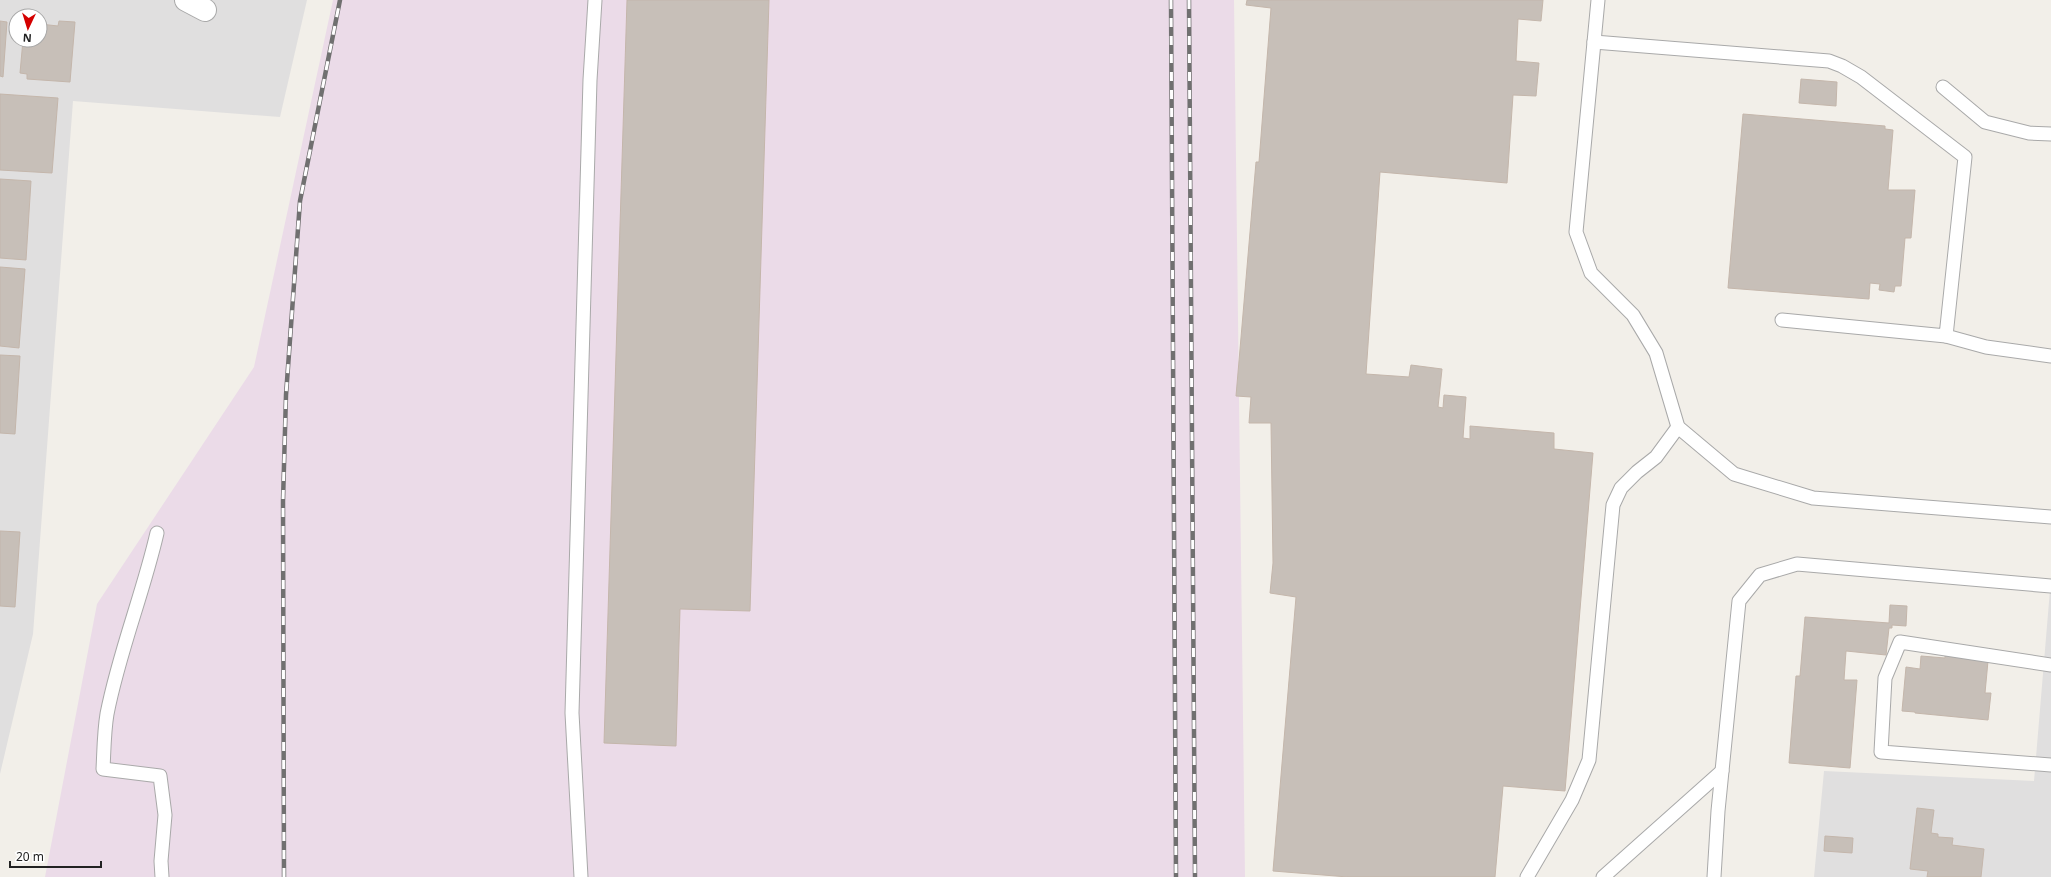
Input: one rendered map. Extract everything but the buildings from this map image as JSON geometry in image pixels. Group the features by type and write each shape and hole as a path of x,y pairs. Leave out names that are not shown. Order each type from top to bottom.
{"lane":[{"path":"580,877 572,713 590,88 595,0"},
{"path":"1598,0 1576,232 1591,273 1633,315 1656,354 1678,426 1734,474 1813,498 2051,517"},
{"path":"1594,42 1829,61 1842,66 1860,77 1965,157 1946,336"},
{"path":"1943,88 1985,122 2029,133 2051,134"},
{"path":"1782,320 1946,336 1986,347 2051,356"},
{"path":"1528,877 1572,800 1589,760 1613,505 1621,488 1637,472 1656,457 1678,426"},
{"path":"157,533 150,565 126,636 107,715 103,769 160,776 165,815 161,861 162,877"},
{"path":"1714,877 1722,771 1739,601 1760,575 1797,564 2051,586"},
{"path":"2051,664 1900,642 1885,678 1881,752 2051,765"},
{"path":"1602,877 1722,771"}],"shaded area":[{"path":"0,0 307,0 280,117 73,101 33,634 0,774"},
{"path":"333,0 1234,0 1245,877 45,877 97,604 254,367"},
{"path":"2051,578 2051,877 1814,877 1824,771 2034,781"}],"railway":[{"path":"284,877 283,501 286,395 300,201 340,0"},
{"path":"1171,0 1176,877"},
{"path":"1189,0 1195,877"}]}
